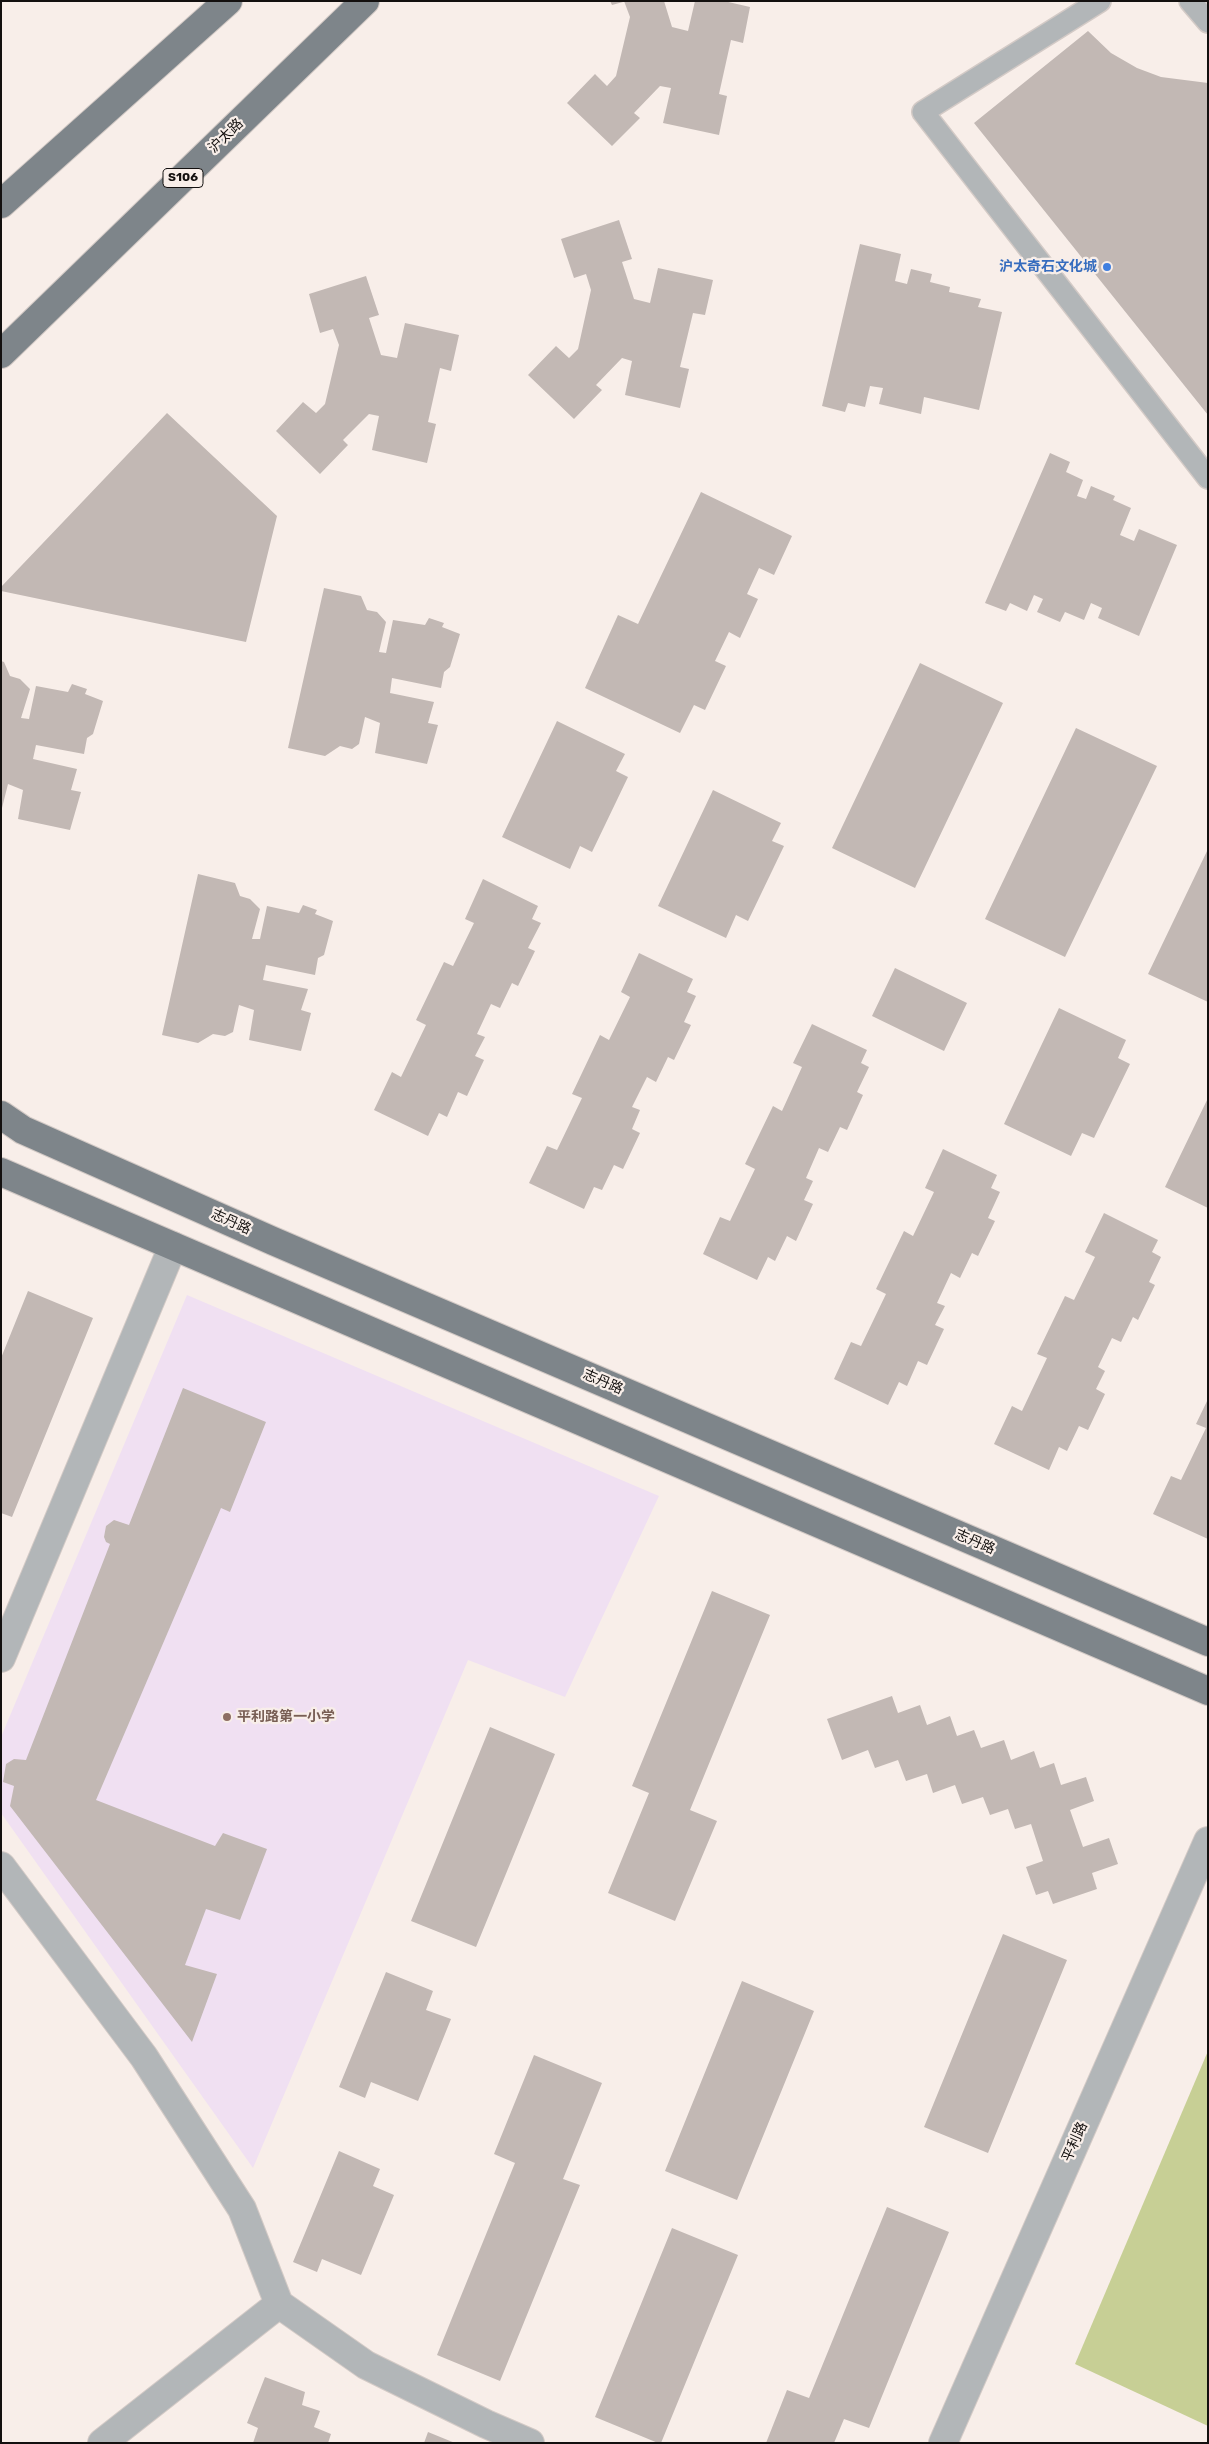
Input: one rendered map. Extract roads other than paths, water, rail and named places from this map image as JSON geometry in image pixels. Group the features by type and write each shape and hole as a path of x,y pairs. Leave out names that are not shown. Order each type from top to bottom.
{"main road":[{"path":"1,204 228,1"},
{"name":"沪太路","path":"1,354 365,1"},
{"name":"志丹路","path":"1,1115 23,1130 282,1245 1208,1642"},
{"path":"1,1172 1208,1691"}],"street":[{"path":"1,1658 173,1246"},
{"name":"平利路","path":"943,2443 1208,1841"},
{"path":"1,1866 144,2057 242,2209 279,2304 366,2365 486,2424 530,2443"},
{"path":"102,2443 279,2304"}],"lane":[{"path":"1100,1 923,112 1208,478"},
{"path":"1190,1 1208,22"}],"place":[{"name":"沪太奇石文化城","path":"1107,267"},
{"name":"平利路第一小学","path":"227,1717"}]}
